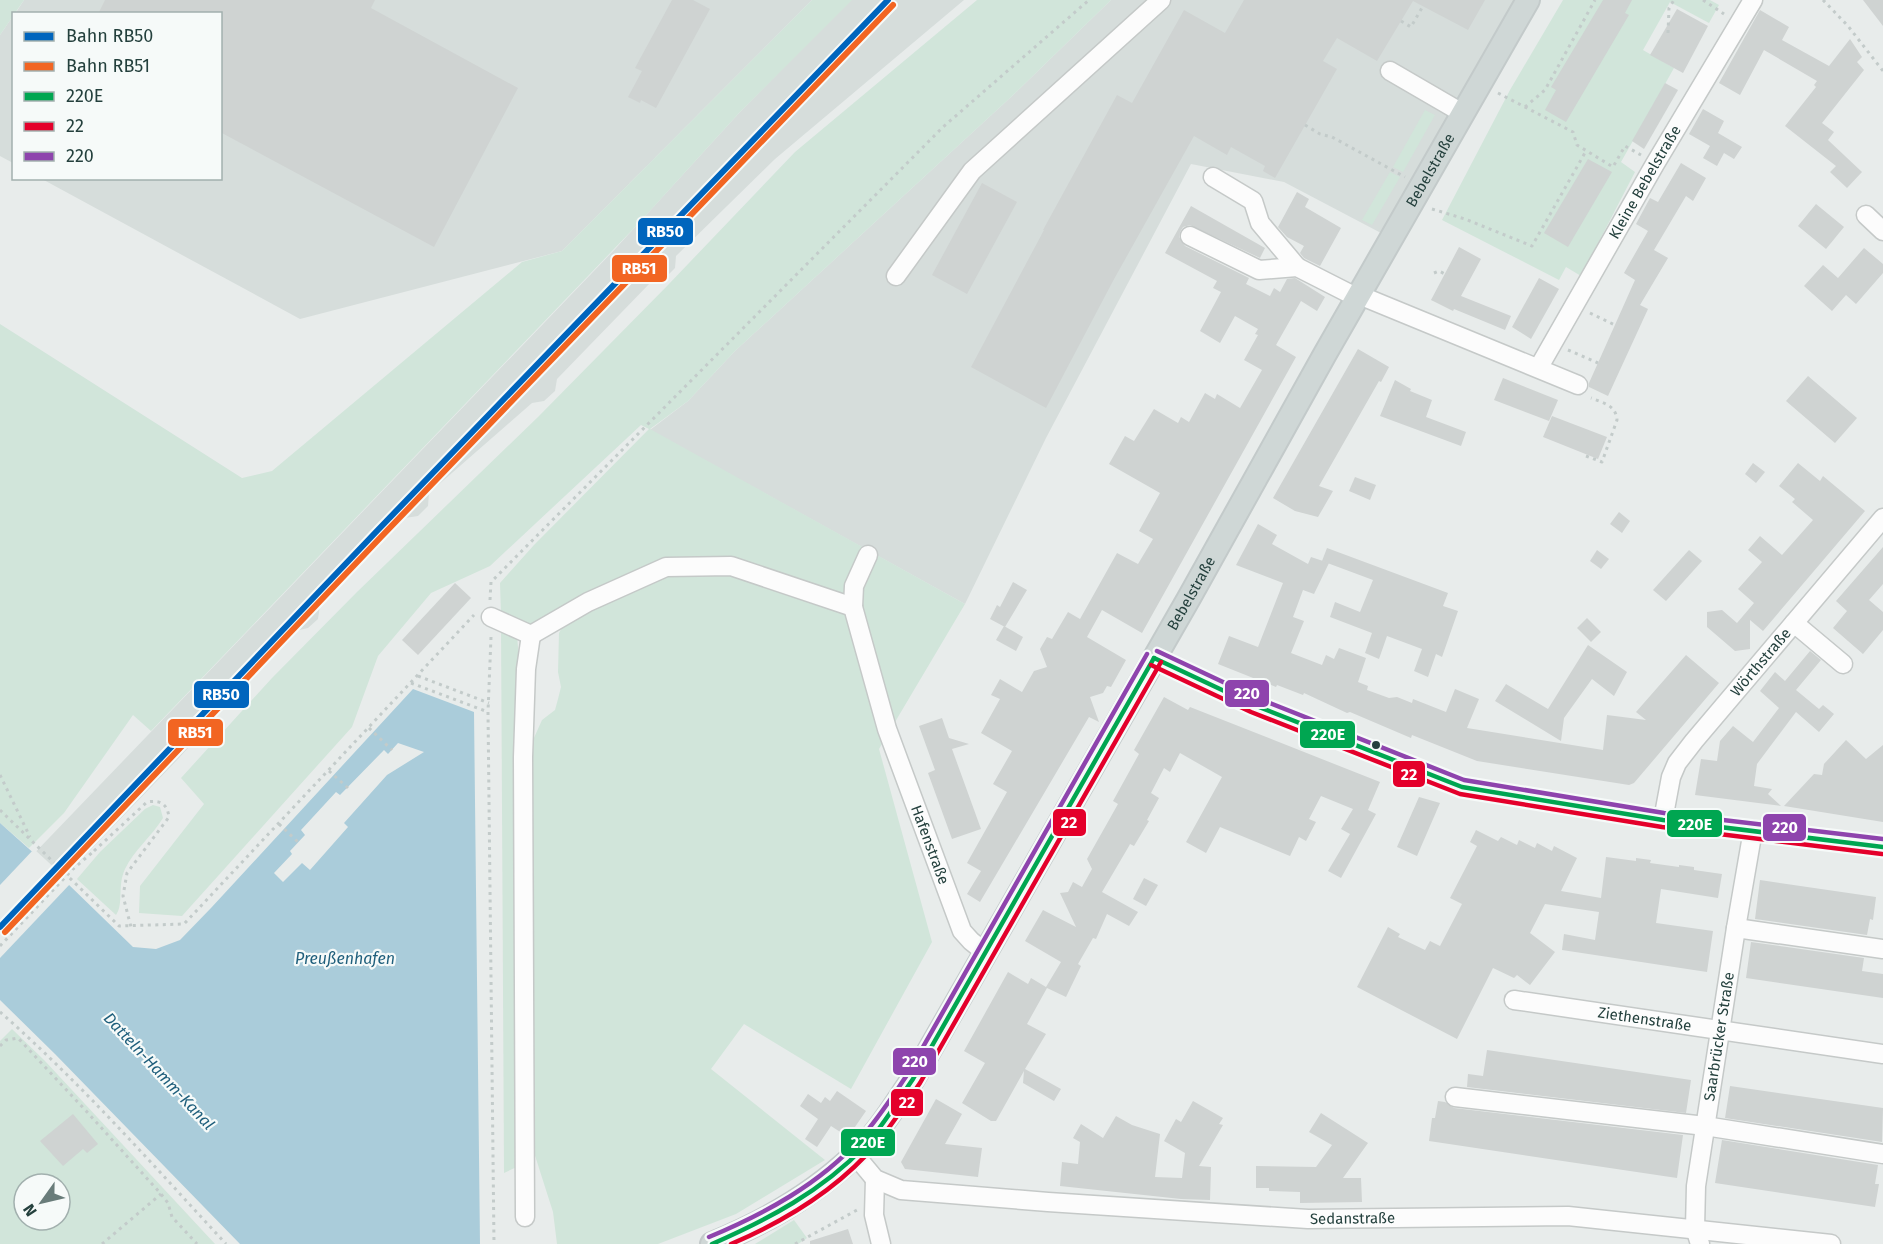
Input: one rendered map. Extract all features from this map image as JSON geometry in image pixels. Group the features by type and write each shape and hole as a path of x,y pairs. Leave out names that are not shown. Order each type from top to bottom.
{"main road":[{"name":"Bebelstraße","path":"712,1244 748,1230 813,1190 855,1155 891,1113 986,953 1528,0"}],"street":[{"path":"896,276 972,171 1161,0"},
{"name":"Kleine Bebelstraße","path":"1539,367 1655,164 1753,0"},
{"path":"1390,71 1464,114"},
{"path":"1213,177 1253,201 1260,223 1297,267 1358,297 1539,367 1578,385"},
{"path":"1866,216 1883,231"},
{"path":"1190,236 1259,270 1297,267"},
{"name":"Wörthstraße","path":"1663,820 1671,777 1677,763 1883,518"},
{"path":"531,635 588,602 666,567 731,566 853,607 854,586 868,555"},
{"name":"Hafenstraße","path":"853,607 887,729 962,931 971,942 986,953"},
{"path":"491,617 531,635"},
{"path":"1794,623 1842,664"},
{"path":"525,1217 523,757 526,669 531,635"},
{"path":"1154,658 1254,705 1462,787 1663,820 1883,847"},
{"name":"Saarbrücker Straße","path":"1697,1236 1696,1186 1753,830"},
{"path":"1736,928 1883,949"},
{"name":"Ziethenstraße","path":"1514,1000 1883,1054"},
{"path":"1455,1097 1705,1126 1883,1154"},
{"name":"Sedanstraße","path":"855,1155 875,1179 901,1190 1308,1219 1568,1215 1697,1236 1831,1244"},
{"path":"875,1179 874,1215 881,1244"}],"path":[{"path":"494,1244 488,712 491,582 943,127 1089,0"},
{"path":"1525,107 1545,90 1595,0"},
{"path":"1668,33 1668,8 1674,0"},
{"path":"1703,0 1740,23"},
{"path":"1822,0 1848,26 1883,71"},
{"path":"1401,21 1411,27 1423,6"},
{"path":"1498,92 1573,132 1577,146 1613,167 1625,146 1655,164"},
{"path":"1305,125 1320,134 1332,137 1407,178"},
{"path":"1432,209 1465,219 1532,246 1586,151"},
{"path":"1434,273 1439,271 1445,274"},
{"path":"1575,304 1615,325"},
{"path":"1553,343 1598,363"},
{"path":"1578,385 1582,394 1612,407 1617,415 1617,425 1602,462 1586,456"},
{"path":"0,810 119,926 184,924 490,598"},
{"path":"418,676 489,703"},
{"path":"411,683 488,712"},
{"path":"369,728 392,750"},
{"path":"329,771 348,788"},
{"path":"0,775 31,838"},
{"path":"0,946 73,869 147,802 156,801 164,803 169,817 127,873 123,896 131,927"},
{"path":"279,824 298,842"},
{"path":"0,1012 21,1030 104,1114 226,1244"},
{"path":"0,1046 6,1040 18,1038 161,1194 168,1203 172,1217 197,1244"},
{"path":"102,1244 161,1194"},
{"path":"795,1244 848,1216 874,1199"}],"shaded area":[{"path":"24,0 812,0 562,251 300,319 44,180 222,180 222,12 16,12"},
{"path":"850,0 964,0 775,159 676,256 675,268 665,278 652,281 557,379 555,391 544,401 532,403 429,493 428,506 418,516 405,518 320,605 318,619 308,628 295,631 178,759 0,944 0,889 616,248 739,113"},
{"path":"1111,0 1514,0 1381,233 1284,182 1191,164 1046,438 965,604 650,430 688,401 735,351 1011,97"},
{"path":"12,17 12,162 0,156 0,35"}],"green space":[{"path":"0,0 24,0 16,12 12,12 12,18 0,35"},
{"path":"812,0 852,0 739,113 638,224 151,731 133,715 64,813 29,848 0,823 0,324 242,478 272,471 522,262 562,251"},
{"path":"977,0 1111,0 1011,97 735,351 688,401 650,429 965,604 879,749 932,942 851,1089 744,1024 711,1069 825,1160 736,1214 658,1244 557,1244 553,1212 531,1143 529,749 542,720 555,710 561,687 558,672 559,633 565,622 522,626 501,614 500,583 534,545 649,429 641,425 490,566 431,593 378,656 352,727 182,916 139,913 140,886 204,804 181,778 272,678 357,592 538,417 795,152"},
{"path":"1563,0 1710,0 1719,5 1709,23 1670,2 1643,50 1674,68 1621,162 1635,172 1581,276 1566,267 1559,280 1442,220 1510,90"},
{"path":"1425,110 1435,115 1403,172 1393,167"},
{"path":"1390,172 1400,177 1372,225 1362,220"},
{"path":"501,626 517,635 520,672 521,1165 504,1173"},
{"path":"153,805 160,807 163,818 125,869 121,882 120,906 116,915 77,879 100,852 145,809"},
{"path":"12,1029 45,1061 215,1244 0,1244 0,1041"},
{"path":"794,1220 807,1238 798,1244 755,1244"}],"water":[{"name":"Preußenhafen","path":"413,689 474,712 480,1244 240,1244 0,1000 0,823 66,882 133,947 156,949 180,940"}],"pier":[{"path":"398,743 424,752 387,775 344,823 348,827 310,870 302,863 283,882 274,873 292,854 290,851 305,835 301,830 336,792 340,795 384,750 388,754"},
{"path":"34,849 71,883 0,958 0,885"}],"building":[{"path":"105,0 375,0 371,8 518,88 434,247 222,133 222,12 99,12"},
{"path":"672,0 693,0 710,9 656,108 641,100 640,103 628,97 642,71 635,68"},
{"path":"1244,0 1485,0 1468,30 1413,1 1377,61 1337,38 1323,61 1337,69 1275,178 1263,171 1265,166 1231,147 1227,155 1194,136 1113,281 1046,408 971,367 1117,95 1132,103 1184,10 1225,33"},
{"path":"1603,0 1632,0 1625,13 1629,15 1566,122 1545,110 1556,90 1551,87"},
{"path":"1863,0 1883,0 1883,26"},
{"path":"1677,9 1708,26 1683,73 1650,55"},
{"path":"1760,10 1789,27 1782,40 1829,66 1850,39 1862,57 1857,62 1864,70 1822,123 1834,132 1828,140 1862,172 1847,188 1830,172 1836,166 1785,126 1816,87 1814,85 1817,81 1764,50 1740,95 1719,83"},
{"path":"1665,83 1678,90 1644,149 1632,141"},
{"path":"1703,109 1724,121 1718,133 1742,147 1734,159 1724,153 1717,166 1703,158 1710,146 1689,134"},
{"path":"1588,159 1612,172 1568,247 1544,233"},
{"path":"1681,163 1706,178 1693,201 1686,196 1654,250 1668,258 1640,305 1648,309 1608,396 1589,387 1589,383 1635,280 1624,273 1648,231 1636,224 1650,198 1658,202"},
{"path":"982,183 1017,202 967,294 932,275"},
{"path":"1297,192 1309,199 1305,207 1341,228 1320,266 1304,258 1300,253 1304,246 1287,237 1278,227"},
{"path":"1816,204 1844,227 1826,249 1798,226"},
{"path":"1191,206 1265,248 1260,258 1190,225 1183,227 1180,232 1179,237 1185,246 1249,278 1246,284 1270,296 1274,288 1280,292 1287,279 1295,278 1325,297 1317,311 1301,301 1276,345 1296,357 1142,633 1102,610 1087,637 1126,660 1111,687 1107,686 1103,693 1090,697 1099,722 1089,717 980,902 967,894 981,871 967,863 1007,792 993,784 1012,751 981,733 1000,699 991,695 1000,679 1022,692 1034,671 1047,667 1040,649 1047,637 1052,639 1068,612 1080,619 1117,553 1138,564 1153,539 1139,531 1160,493 1109,464 1125,436 1134,441 1154,409 1178,423 1181,417 1189,422 1205,393 1215,399 1217,394 1240,408 1262,370 1244,360 1258,335 1255,334 1258,329 1235,316 1220,343 1200,331 1221,292 1213,288 1217,281 1165,253"},
{"path":"1459,247 1481,259 1461,296 1511,316 1505,330 1454,309 1453,311 1431,300"},
{"path":"1864,248 1883,264 1883,273 1856,304 1846,295 1832,311 1804,286 1823,265 1838,278"},
{"path":"1539,278 1559,289 1531,339 1512,327"},
{"path":"1358,349 1389,367 1319,486 1333,491 1318,517 1295,511 1273,498"},
{"path":"1808,376 1857,418 1835,443 1786,401"},
{"path":"1503,378 1558,400 1549,421 1494,400"},
{"path":"1395,380 1411,389 1410,391 1432,400 1426,417 1466,432 1461,446 1380,416"},
{"path":"1552,416 1607,437 1598,459 1543,437"},
{"path":"1753,463 1765,472 1756,483 1745,474"},
{"path":"1798,463 1820,481 1823,476 1865,511 1763,631 1750,620 1750,649 1735,651 1707,627 1707,612 1722,610 1737,623 1754,603 1738,589 1762,562 1748,550 1760,536 1782,555 1813,520 1792,502 1795,499 1779,486"},
{"path":"1355,477 1376,485 1370,500 1349,491"},
{"path":"1619,512 1630,521 1622,533 1610,524"},
{"path":"1258,524 1277,535 1272,544 1308,564 1311,557 1329,563 1314,594 1303,590 1293,617 1304,621 1291,653 1322,665 1326,655 1334,659 1339,648 1366,658 1358,682 1368,686 1367,690 1412,703 1413,699 1446,712 1455,689 1479,699 1467,728 1603,750 1607,715 1646,720 1636,712 1686,655 1719,683 1634,783 1629,785 1477,761 1412,735 1411,738 1350,712 1347,713 1304,693 1303,695 1277,685 1276,687 1218,664 1229,636 1258,647 1283,583 1236,565"},
{"path":"1883,547 1883,584 1869,600 1883,612 1883,630 1863,654 1833,628 1847,611 1836,601"},
{"path":"1327,548 1448,593 1443,606 1458,611 1442,657 1436,654 1428,677 1414,671 1422,649 1387,636 1379,659 1365,653 1372,633 1330,617 1335,602 1360,612 1373,580 1322,561"},
{"path":"1597,550 1609,559 1601,569 1590,561"},
{"path":"1689,550 1702,561 1666,601 1653,590"},
{"path":"1013,582 1027,590 1005,627 990,619 997,605 1000,607"},
{"path":"455,583 471,598 418,655 402,640"},
{"path":"1587,618 1601,632 1591,642 1577,628"},
{"path":"1004,626 1023,637 1016,651 996,640"},
{"path":"1588,645 1627,672 1614,696 1592,679 1564,718 1561,741 1495,701 1506,684 1548,709"},
{"path":"1810,651 1821,660 1796,690 1819,709 1823,705 1834,714 1819,732 1796,712 1757,764 1754,786 1772,789 1768,794 1781,806 1695,795 1701,759 1717,761 1720,741 1733,726 1753,742 1779,708 1760,691 1775,672 1785,681"},
{"path":"1164,697 1188,710 1190,707 1380,782 1368,810 1376,814 1341,878 1328,871 1350,834 1341,829 1353,809 1321,796 1309,819 1316,822 1306,841 1299,837 1290,856 1220,827 1206,853 1186,842 1222,777 1180,753 1170,772 1164,768 1151,793 1159,798 1147,820 1149,821 1134,846 1130,844 1102,892 1138,912 1129,926 1107,914 1096,939 1093,938 1078,964 1081,966 1066,997 1047,988 1027,1024 1046,1034 1025,1069 1061,1089 1054,1101 1023,1083 1024,1071 996,1121 991,1121 962,1103 985,1063 964,1051 1008,972 1028,984 1031,978 1046,987 1061,962 1025,941 1043,910 1076,927 1060,893 1068,892 1073,882 1082,887 1092,869 1087,859 1118,804 1113,801 1139,754 1134,750"},
{"path":"942,718 949,738 969,744 952,749 981,829 952,839 928,773 935,770 919,726"},
{"path":"1846,740 1866,759 1883,745 1883,822 1784,806 1814,774 1822,775 1824,764"},
{"path":"1419,797 1440,803 1417,856 1397,847"},
{"path":"1476,830 1498,841 1501,837 1517,845 1519,840 1535,848 1537,843 1552,851 1554,846 1577,858 1561,891 1601,898 1606,857 1636,861 1636,858 1651,860 1650,863 1694,867 1694,870 1722,874 1718,898 1661,889 1656,923 1713,931 1707,972 1562,950 1564,934 1595,940 1599,912 1545,904 1530,933 1555,952 1530,985 1517,975 1514,978 1493,968 1457,1039 1357,987 1388,927 1400,934 1398,937 1425,950 1430,941 1440,946 1462,904 1450,898 1477,846 1470,842"},
{"path":"1144,878 1158,885 1146,906 1133,899"},
{"path":"1760,880 1876,897 1873,920 1870,919 1867,935 1755,919"},
{"path":"1751,942 1864,958 1862,971 1883,974 1883,998 1746,978"},
{"path":"1487,1050 1691,1080 1686,1113 1467,1087 1468,1074 1483,1076"},
{"path":"1730,1086 1883,1108 1882,1142 1725,1118"},
{"path":"837,1091 866,1111 848,1137 831,1126 817,1147 805,1139 818,1119 800,1106 808,1094 821,1103 825,1097 830,1101"},
{"path":"936,1099 962,1114 945,1144 982,1148 978,1177 905,1169 901,1162"},
{"path":"1193,1101 1223,1118 1219,1124 1223,1125 1199,1166 1211,1167 1210,1200 1060,1186 1062,1162 1078,1164 1080,1142 1073,1138 1081,1124 1103,1138 1116,1116 1132,1125 1160,1134 1155,1177 1182,1178 1185,1153 1164,1141 1176,1119 1181,1122"},
{"path":"1438,1101 1445,1102 1454,1108 1683,1135 1677,1178 1429,1141 1432,1118 1435,1118"},
{"path":"1321,1113 1368,1143 1343,1178 1361,1178 1362,1202 1300,1203 1300,1192 1269,1191 1269,1188 1256,1188 1256,1166 1316,1167 1332,1145 1309,1132"},
{"path":"73,1114 98,1144 87,1153 83,1149 63,1166 40,1141"},
{"path":"1722,1140 1878,1165 1875,1184 1879,1184 1875,1207 1715,1183"},
{"path":"848,1229 853,1244 810,1244 810,1241"}],"rail line":[{"name":"RB50","path":"0,927 888,0"},
{"name":"RB51","path":"5,932 893,5"}],"transit line":[{"name":"220","path":"1157,651 1257,698 1464,780 1664,813 1883,839"},
{"name":"220","path":"709,1237 770,1208 809,1184 844,1155 879,1116 907,1075 1147,654"},
{"name":"220E","path":"1154,658 1254,705 1462,787 1663,820 1883,847"},
{"name":"220E","path":"712,1244 753,1225 812,1191 848,1163 877,1131 913,1079 1154,658"},
{"name":"22","path":"731,1244 771,1225 810,1202 846,1175 877,1143 920,1083 1161,662"},
{"name":"22","path":"1151,665 1251,712 1460,794 1662,827 1882,854"}],"water label":[{"name":"Datteln-Hamm-Kanal","path":"159,1071"}]}
